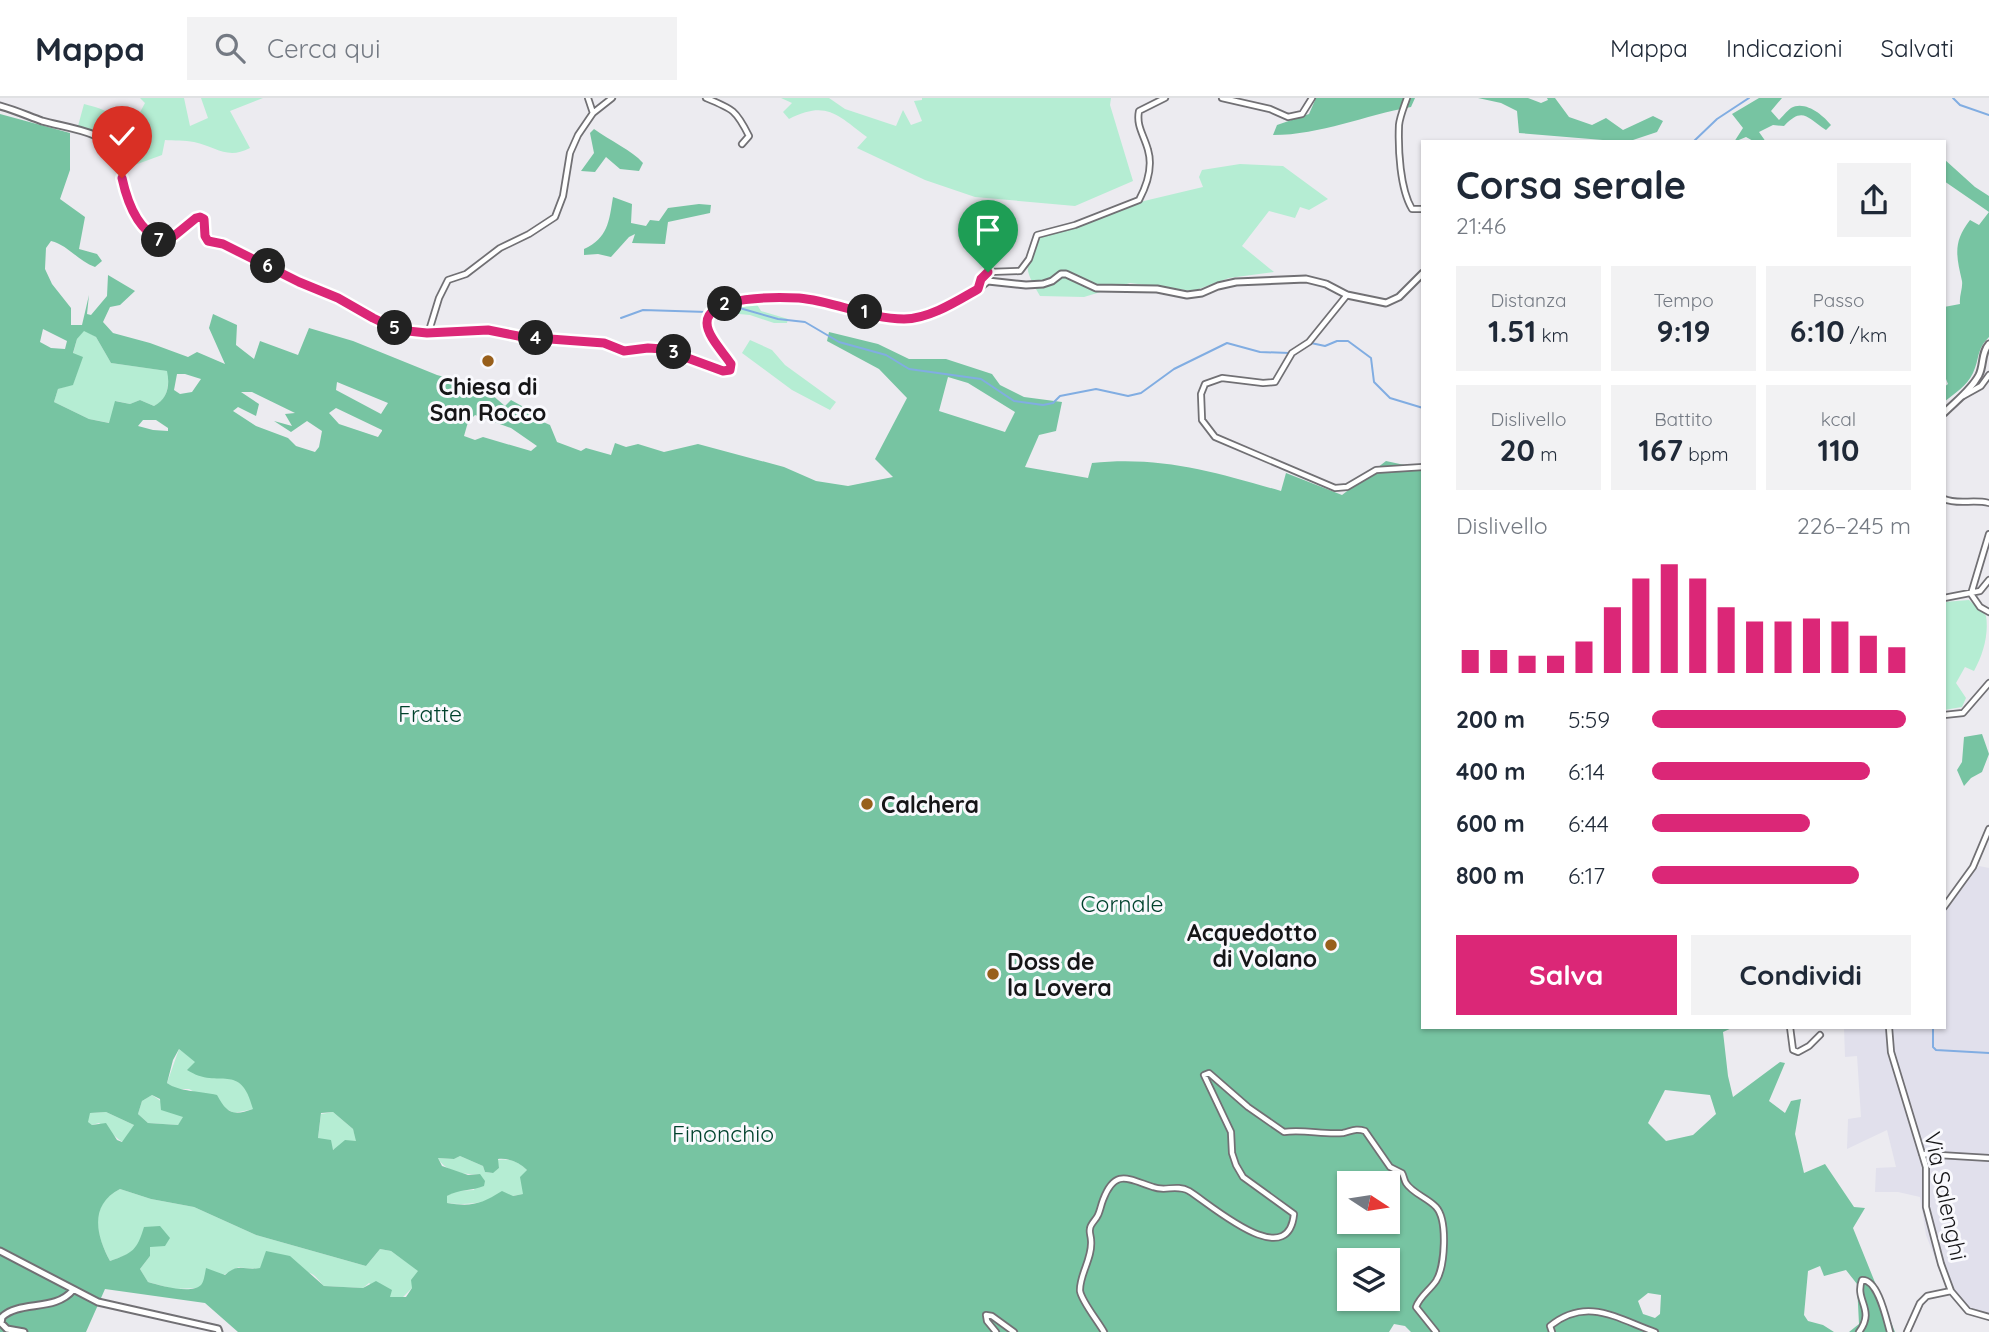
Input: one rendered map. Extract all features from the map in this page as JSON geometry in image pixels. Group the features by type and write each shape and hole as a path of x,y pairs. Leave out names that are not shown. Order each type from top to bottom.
{"street":[{"path":"588,98 593,113"},
{"path":"429,334 444,285 448,280 466,274 499,248 529,234 555,217 563,196 570,153 578,135 593,113 612,98"},
{"path":"706,98 730,108 744,121 749,135 742,144"},
{"path":"978,289 981,279 988,272 1020,271 1029,259 1037,234 1075,225 1139,200 1147,185 1150,157 1137,120 1139,111 1165,98"},
{"path":"1222,98 1270,109 1288,117 1302,114 1312,98"},
{"path":"1407,98 1399,124 1402,176 1409,205 1412,209 1421,209"},
{"path":"0,106 84,131 115,148 121,157 122,178 133,213 155,238 161,240 174,236 200,217 204,219 208,241 234,250 338,298 398,330 429,334 488,330 523,337 604,343 624,351 663,349 727,371 731,364 711,334 707,322 713,310 733,301 799,298 903,319 924,316 978,289 988,281 1034,285 1066,274 1096,288 1157,289 1186,295 1236,282 1306,279 1326,284 1347,295 1386,303 1399,297 1421,275"},
{"path":"1347,295 1309,342 1292,353 1275,382 1223,378 1205,384 1201,394 1202,420 1215,437 1335,488 1347,487 1377,470 1421,467"},
{"path":"1946,411 1974,384 1981,372 1985,347 1989,344"},
{"path":"1959,397 1981,386 1989,375"},
{"path":"1946,500 1951,502 1975,499 1989,503"},
{"path":"1971,594 1989,534"},
{"path":"1946,598 1980,591 1989,580"},
{"path":"1971,594 1980,607 1989,612"},
{"path":"1946,715 1963,713 1989,683"},
{"path":"1946,904 1973,867 1989,829"},
{"path":"1790,1029 1793,1051 1798,1052 1809,1046 1820,1035"},
{"name":"Via Salenghi","path":"1889,1029 1891,1052 1926,1167 1928,1219 1951,1291"},
{"path":"1104,1332 1083,1300 1080,1290 1090,1256 1090,1229 1098,1216 1104,1196 1119,1178 1132,1178 1156,1189 1180,1187 1261,1237 1274,1238 1284,1234 1292,1225 1294,1214 1243,1177 1236,1165 1232,1153 1231,1132 1204,1075 1209,1073 1248,1107 1284,1132 1300,1129 1365,1131 1390,1167 1402,1173 1406,1184 1434,1205 1441,1214 1444,1228 1442,1259 1436,1281 1424,1293 1416,1307 1436,1332"},
{"path":"1922,1154 1989,1158"},
{"path":"0,1251 98,1302 218,1329 219,1332"},
{"path":"1859,1332 1866,1321 1867,1309 1859,1287 1861,1280 1866,1279 1876,1291 1890,1332"},
{"path":"24,1332 6,1329 1,1322 2,1317 10,1311 65,1299 73,1290"},
{"path":"1907,1332 1920,1303 1927,1296 1951,1291 1968,1311 1989,1317"},
{"path":"1552,1332 1550,1326 1560,1319 1584,1310 1620,1317 1656,1332"},
{"path":"996,1332 987,1321 986,1315 992,1316 1014,1332"}],"shaded area":[{"path":"1979,866 1989,868 1989,1320 1966,1314 1947,1289 1926,1235 1920,1197 1898,1192 1875,1192 1876,1168 1896,1167 1887,1130 1847,1149 1848,1119 1861,1117 1857,1056 1845,1057 1844,1029 1946,1029 1946,910"}],"green space":[{"path":"140,98 184,98 190,126 208,118 201,98 263,98 230,111 250,148 228,153 194,142 165,140 162,155 132,166 127,163 149,141 138,116 145,103"},
{"path":"781,98 829,98 845,109 896,126 903,110 911,125 922,121 914,101 922,98 1111,98 1110,105 1133,181 1075,206 975,197 925,180 857,148 867,137 831,113 813,111 789,119 783,112 792,103"},
{"path":"1316,98 1415,98 1411,107 1308,132 1273,135 1277,125 1309,114"},
{"path":"1478,98 1528,98 1541,103 1548,100 1547,98 1555,98 1569,117 1592,125 1606,118 1623,130 1653,116 1663,121 1657,132 1633,140 1519,133 1517,111 1501,103"},
{"path":"1759,98 1782,98 1771,111 1779,120 1791,108 1802,106 1819,113 1831,125 1826,130 1801,115 1784,126 1773,125 1759,132 1765,140 1751,140 1746,137 1735,140 1743,128 1732,114"},
{"path":"84,104 117,118 126,130 126,148 119,148 78,126"},
{"name":"Finonchio","path":"0,114 70,133 70,170 60,199 85,217 79,249 97,254 102,261 95,267 51,241 46,248 45,269 52,284 71,308 71,325 82,325 89,295 87,314 91,315 107,296 108,275 135,291 120,305 110,307 103,322 113,333 188,357 197,352 225,364 209,328 213,314 237,325 236,345 254,359 260,341 298,355 309,328 353,341 437,375 484,388 505,406 511,400 529,410 532,417 550,425 557,442 581,451 586,448 611,455 615,443 626,447 638,444 664,452 698,444 784,467 816,481 848,486 893,477 875,459 907,398 879,369 827,341 829,332 878,344 909,359 946,359 992,374 1000,385 1024,397 1062,402 1056,431 1039,435 1025,467 1088,478 1092,463 1117,461 1165,464 1210,472 1281,491 1286,473 1342,495 1386,461 1421,469 1421,1029 1730,1029 1723,1032 1733,1097 1780,1062 1785,1063 1769,1101 1785,1113 1791,1101 1801,1099 1795,1134 1804,1173 1825,1164 1854,1207 1865,1208 1853,1228 1895,1332 1849,1332 1859,1324 1857,1284 1846,1270 1824,1276 1820,1266 1808,1271 1804,1315 1808,1321 1823,1325 1834,1332 1411,1332 1405,1326 1394,1324 1389,1332 238,1332 205,1303 105,1289 86,1332 0,1332","holes":["43,329 67,341 65,349 51,348 40,342","84,331 96,337 111,363 167,371 168,386 165,396 154,406 140,400 130,404 115,401 109,423 89,419 54,402 58,389 73,385 83,357 73,353 77,339","177,374 201,379 192,392 180,394 174,390","948,377 968,383 1015,412 1005,432 939,411","337,382 388,403 381,414 336,390","241,392 252,392 295,413 285,414 292,426 274,421 291,432 307,421 322,431 319,447 315,452 296,446 288,438 256,426 233,411 238,407 256,416 259,404","336,408 382,430 378,437 339,424 329,413","475,415 511,428 537,446 531,451 483,437 475,440 464,436 468,422","143,420 156,420 168,428 168,431 138,426","179,1049 195,1062 187,1070 199,1076 228,1079 242,1085 253,1109 232,1112 217,1095 184,1090 167,1083","1665,1090 1710,1095 1716,1114 1693,1135 1666,1141 1648,1123","152,1095 160,1099 161,1110 183,1117 178,1125 148,1123 138,1114 142,1101","106,1112 134,1125 122,1142 117,1140 106,1123 92,1125 88,1122 90,1113","333,1112 353,1129 356,1141 345,1140 333,1150 331,1140 318,1138 321,1113","460,1156 483,1166 485,1172 493,1173 499,1168 498,1159 514,1161 527,1170 520,1177 523,1194 513,1196 502,1191 476,1203 447,1203 447,1196 484,1186 485,1181 480,1174 468,1175 442,1166 438,1158 454,1159","120,1189 151,1199 194,1207 256,1235 366,1266 380,1249 391,1251 418,1271 411,1280 412,1288 406,1297 390,1297 392,1290 376,1281 363,1288 324,1286 290,1256 266,1251 260,1268 238,1268 225,1275 206,1268 204,1280 196,1288 175,1288 148,1282 140,1269 150,1256 150,1247 165,1246 170,1238 160,1226 144,1227 133,1250 110,1261 101,1241 98,1221 103,1203","1648,1293 1661,1295 1660,1314 1655,1318 1643,1314 1638,1301"]},
{"path":"594,129 638,158 643,163 639,171 620,169 606,157 595,172 581,171 594,153 590,133"},
{"path":"1946,161 1989,196 1989,212 1946,182"},
{"path":"1240,164 1283,166 1328,199 1309,210 1300,207 1295,218 1269,211 1242,246 1274,272 1229,278 1193,291 1130,283 1084,297 1040,296 1028,269 1034,239 1144,201 1203,187 1199,177 1202,170"},
{"path":"613,197 632,204 631,223 646,226 650,220 659,221 668,208 711,205 710,213 668,222 665,244 632,243 635,234 611,257 584,255 584,249 598,240 606,228"},
{"path":"1989,212 1989,337 1980,350 1970,378 1946,400 1946,307 1960,304 1962,284 1957,256 1958,242 1970,220 1979,225"},
{"path":"732,303 756,303 761,311 788,319 787,323 774,323 750,315 717,312"},
{"path":"84,330 96,337 111,363 168,371 168,387 162,400 154,406 140,400 130,404 116,401 110,423 89,419 54,402 58,389 73,384 82,358 73,354 77,339"},
{"path":"750,340 772,350 785,365 836,402 830,410 792,390 742,353"},
{"path":"1969,600 1986,616 1987,630 1974,671 1965,667 1956,683 1966,698 1962,707 1946,710 1946,602"},
{"path":"1982,734 1989,754 1982,772 1964,786 1957,770 1962,762 1964,737"},
{"path":"179,1049 196,1062 234,1079 248,1089 254,1109 234,1113 189,1089 176,1089 167,1083"},
{"path":"152,1095 184,1117 178,1125 148,1123 138,1114 142,1101"},
{"path":"106,1112 134,1125 123,1142 99,1123 92,1125 87,1122 89,1113"},
{"path":"333,1112 353,1129 357,1141 332,1150 318,1138 321,1114"},
{"path":"460,1156 483,1166 485,1172 492,1173 499,1168 497,1160 510,1160 521,1165 527,1170 522,1183 524,1194 476,1203 447,1203 447,1196 455,1191 474,1190 480,1174 456,1172 445,1167 438,1158 454,1159"},
{"path":"120,1189 151,1199 194,1207 256,1235 366,1266 380,1249 391,1251 419,1271 412,1288 402,1298 389,1297 369,1283 363,1288 324,1286 312,1274 288,1270 239,1267 198,1288 174,1289 148,1282 140,1269 150,1256 139,1245 129,1254 110,1261 101,1241 99,1212 103,1203"}],"waterway":[{"path":"1695,140 1717,119 1749,98"},
{"path":"1953,98 1960,105 1989,115"},
{"path":"720,312 736,307 778,319 805,322 839,342 886,355 909,369 981,379 1014,401 1043,405 1053,403 1060,396 1096,389 1128,396 1141,393 1174,369 1227,343 1260,352 1289,353"},
{"path":"621,318 643,310 707,312"},
{"path":"1311,343 1325,346 1337,341 1348,341 1371,358 1374,382 1390,398 1421,407"},
{"path":"1933,1029 1933,1047 1936,1050 1989,1053"}],"place":[{"name":"Chiesa di San Rocco","path":"488,361"},
{"name":"Calchera","path":"867,804"},
{"name":"Acquedotto di Volano","path":"1331,945"},
{"name":"Doss de la Lovera","path":"993,974"}],"route":[{"path":"122,178 133,213 155,238 169,239 200,217 204,219 208,241 223,244 268,265 398,330 427,333 488,330 523,337 604,343 624,351 663,349 723,371 730,370 731,364 711,334 707,322 709,314 719,306 746,299 799,298 892,318 913,318 924,316 967,296 978,289 981,279 988,272"}],"park label":[{"name":"Fratte","path":"430,713"},
{"name":"Cornale","path":"1122,903"}]}
